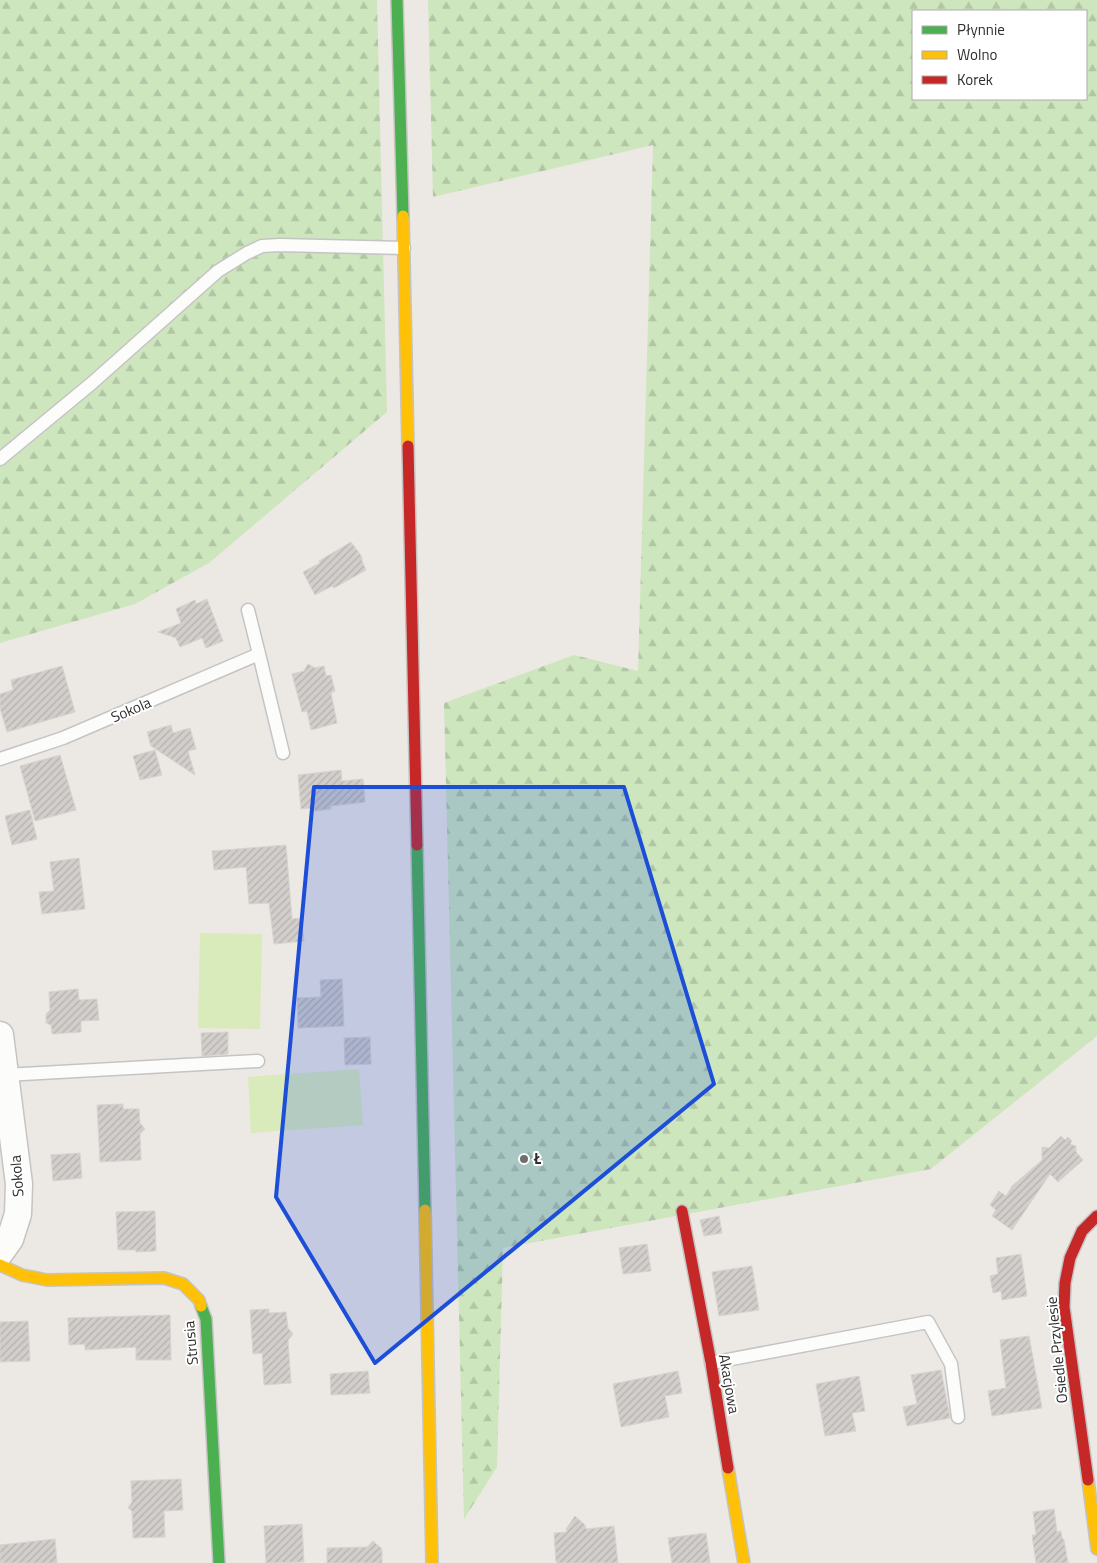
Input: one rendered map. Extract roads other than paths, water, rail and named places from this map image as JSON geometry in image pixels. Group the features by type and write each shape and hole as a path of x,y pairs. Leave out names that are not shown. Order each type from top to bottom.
{"main road":[{"path":"397,0 432,1563"},
{"name":"Akacjowa","path":"682,1211 711,1363 744,1563"},
{"name":"Osiedle Przylesie","path":"1097,1216 1082,1231 1070,1258 1065,1283 1064,1307 1097,1549"},
{"name":"Strusia","path":"0,1265 22,1275 47,1280 164,1278 183,1284 199,1300 206,1319 220,1563"}],"street":[{"name":"Sokola","path":"0,1035 19,1184 18,1214 10,1239 0,1253"}],"lane":[{"path":"0,459 92,383 218,271 247,252 262,246 280,245 404,248"},
{"path":"248,610 284,753"},
{"name":"Sokola","path":"0,758 64,738 259,654"},
{"path":"5,1075 258,1061"},
{"path":"711,1363 928,1322 951,1364 958,1417"}],"place":[{"name":"Ł","path":"524,1159"}]}
